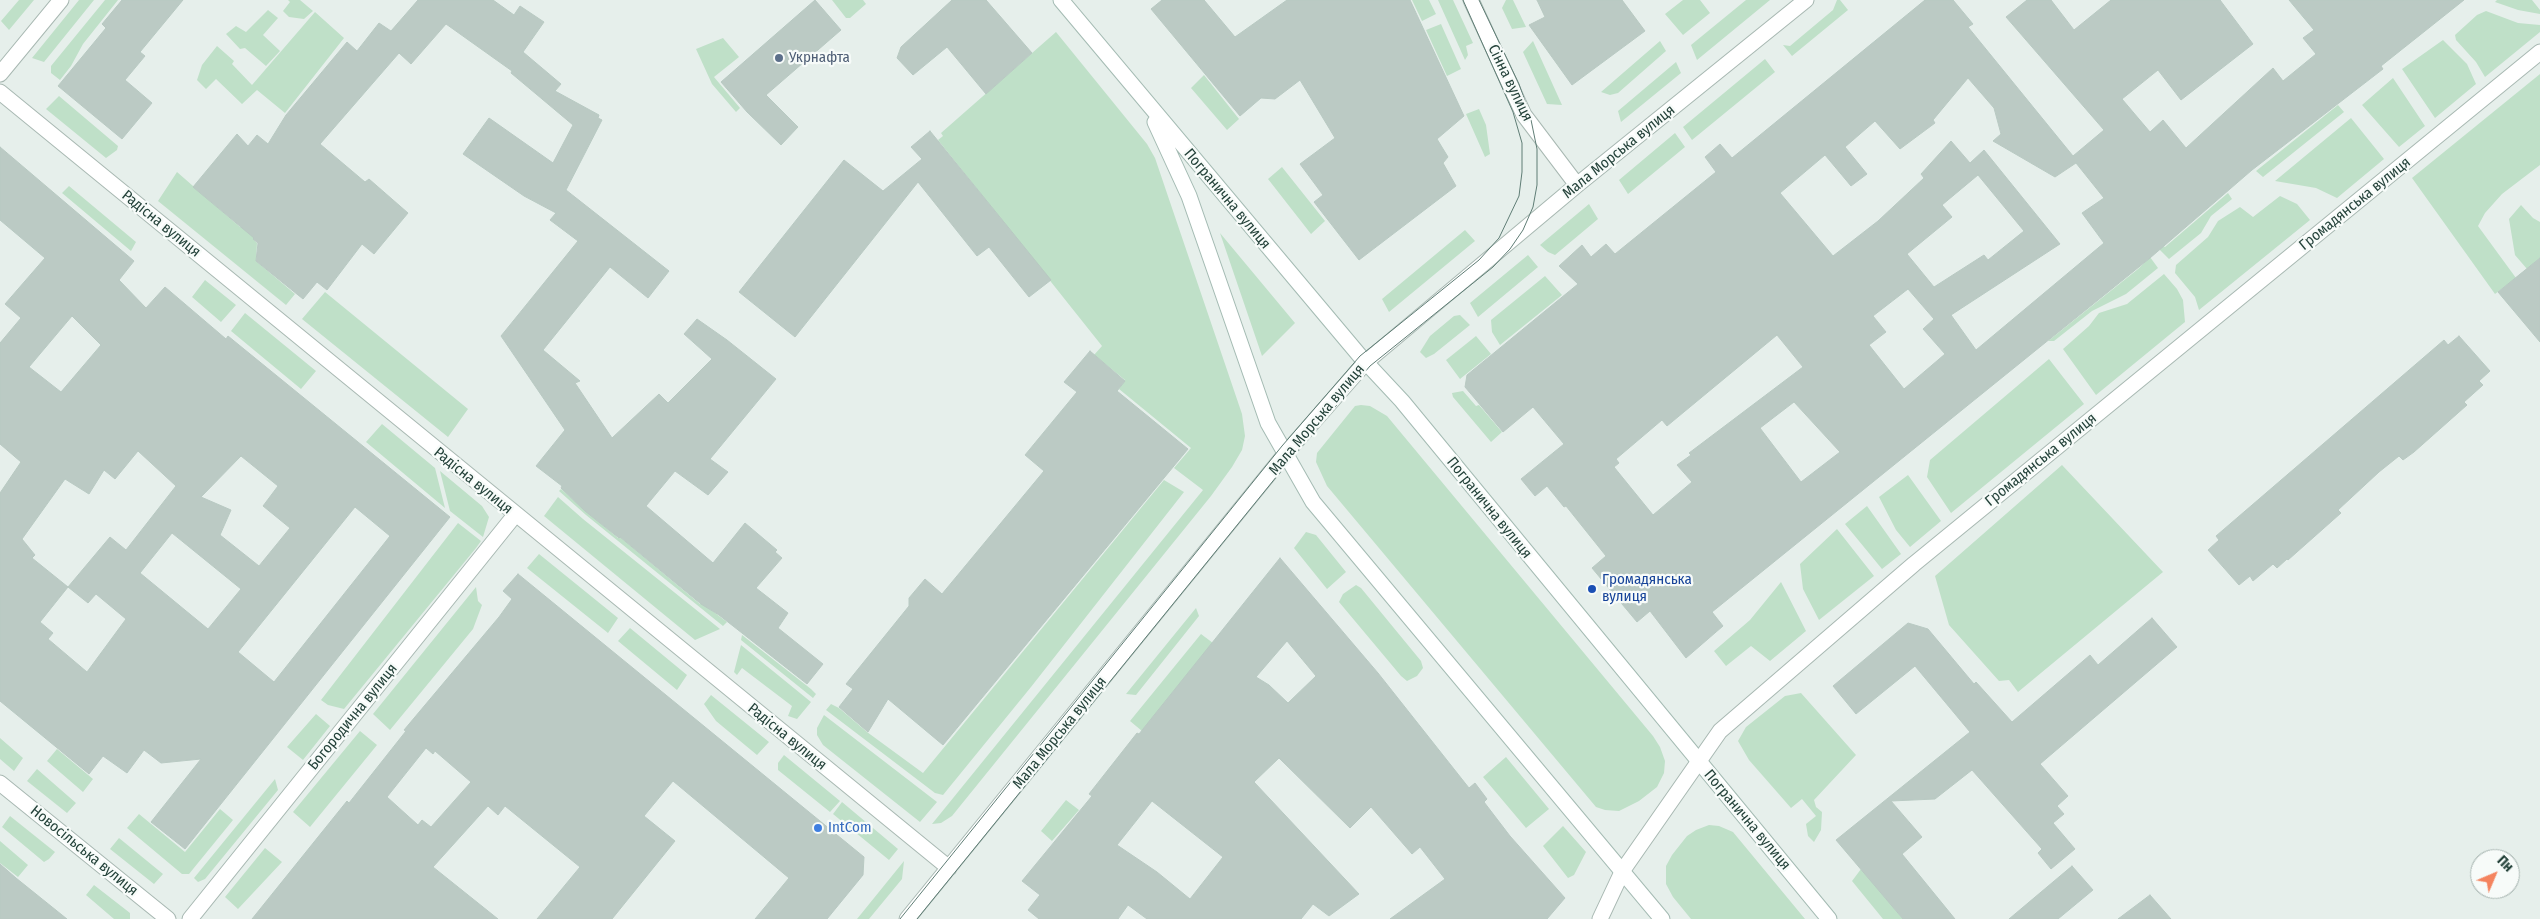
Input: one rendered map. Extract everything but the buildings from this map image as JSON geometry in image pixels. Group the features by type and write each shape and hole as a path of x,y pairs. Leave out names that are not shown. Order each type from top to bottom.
{"street":[{"path":"0,74 61,0"},
{"name":"Погранична вулиця","path":"1060,0 1366,362 1421,424 1829,919"},
{"name":"Сінна вулиця","path":"1471,0 1524,116 1577,185"},
{"name":"Мала Морська вулиця","path":"907,919 1286,453 1366,362 1577,185 1806,0"},
{"name":"Громадянська вулиця","path":"1600,919 1623,870 1700,763 1720,731 1904,572 2540,52"},
{"name":"Радісна вулиця","path":"0,92 949,868"},
{"name":"Погранична вулиця","path":"1144,101 1189,196 1268,423 1314,502 1662,919"},
{"name":"Богородична вулиця","path":"190,919 515,515"},
{"name":"Новосільська вулиця","path":"0,783 168,919"}],"green space":[{"path":"19,0 34,0 9,30 1,21"},
{"path":"79,0 94,0 44,62 32,58"},
{"path":"105,0 118,0 83,44 71,66 60,80 51,73 51,66"},
{"path":"288,0 300,0 313,11 304,19 289,17 283,11 290,2"},
{"path":"832,0 863,0 866,4 850,18 846,18"},
{"path":"1412,0 1429,0 1436,14 1422,21"},
{"path":"1438,0 1453,0 1473,43 1466,46 1468,55 1465,60"},
{"path":"1506,0 1513,0 1526,27 1512,29 1502,8"},
{"path":"1683,0 1700,0 1710,13 1683,35 1665,14"},
{"path":"1746,0 1770,0 1697,60 1691,45"},
{"path":"1837,0 1840,0 1848,10 1792,56 1783,45 1790,46 1833,10"},
{"path":"2497,0 2532,0 2540,10 2540,14 2518,10 2495,2"},
{"path":"268,10 278,18 263,35 280,51 266,66 245,48 240,49 226,34 236,26 246,32"},
{"path":"2486,11 2518,23 2540,25 2540,32 2485,77 2476,62 2456,40 2455,35 2477,15"},
{"path":"315,12 344,38 285,113 257,90 242,104 216,79 206,89 197,80 202,65 217,46 234,61 232,64 252,85"},
{"path":"1441,24 1461,69 1447,76 1426,30"},
{"path":"1056,32 1147,144 1155,158 1242,414 1245,436 1242,450 1211,496 952,816 941,823 932,824 1203,490 1174,468 1191,448 1119,389 1125,380 1094,355 1102,346 938,140 943,136 941,133"},
{"path":"723,38 739,57 714,77 740,108 736,112 712,84 696,49"},
{"path":"2443,40 2467,64 2476,84 2435,118 2402,69"},
{"path":"1533,41 1562,105 1547,104 1523,52"},
{"path":"1660,41 1666,51 1618,93 1610,95 1601,92"},
{"path":"1765,59 1775,72 1692,140 1683,127"},
{"path":"1676,62 1681,73 1621,122 1618,111"},
{"path":"2540,74 2540,165 2502,194 2485,213 2478,226 2516,278 2495,294 2412,178"},
{"path":"1204,75 1239,119 1227,130 1191,88"},
{"path":"2393,78 2425,126 2399,147 2362,105"},
{"path":"59,96 118,146 117,150 106,158 46,109"},
{"path":"2338,105 2344,112 2263,177 2256,171"},
{"path":"1479,109 1486,125 1490,154 1485,157 1466,114"},
{"path":"2351,118 2384,159 2337,198 2316,188 2275,181"},
{"path":"1675,133 1685,147 1628,194 1619,180"},
{"path":"1282,167 1325,221 1311,234 1268,179"},
{"path":"177,172 240,227 243,225 256,236 253,239 257,243 256,261 295,294 286,305 158,201"},
{"path":"69,186 136,242 131,251 62,193"},
{"path":"2228,193 2232,199 2211,216 2201,233 2169,259 2159,249 2162,245 2165,247"},
{"path":"2280,196 2297,204 2310,220 2199,310 2195,297 2175,273 2176,265 2208,237 2218,221 2240,207 2253,217"},
{"path":"1589,204 1598,219 1555,255 1540,245"},
{"path":"2521,205 2533,218 2540,222 2540,258 2527,269 2515,255 2509,219"},
{"path":"1465,230 1475,241 1389,312 1382,299"},
{"path":"1220,233 1295,323 1262,356"},
{"path":"1528,255 1538,267 1478,317 1470,303"},
{"path":"2150,257 2158,268 2126,294 2092,311 2054,341 2048,341 2138,269"},
{"path":"2164,274 2177,289 2183,300 2185,322 2096,395 2063,349 2089,326 2099,313 2127,304"},
{"path":"1545,276 1562,295 1500,345 1492,332 1491,320"},
{"path":"205,280 236,305 221,322 192,297"},
{"path":"325,292 468,409 448,437 302,319"},
{"path":"245,313 316,371 301,389 231,331"},
{"path":"1460,315 1470,325 1434,354 1426,358 1420,352 1430,336 1454,316"},
{"path":"1476,336 1491,354 1460,379 1446,360"},
{"path":"2049,359 2084,404 1951,513 1927,477 1930,460"},
{"path":"1463,391 1476,406 1479,405 1502,432 1491,442 1453,397 1452,393"},
{"path":"1355,406 1370,406 1387,416 1653,736 1660,747 1665,761 1664,773 1657,787 1639,801 1619,811 1596,807 1327,486 1316,462 1317,453"},
{"path":"382,424 435,468 445,508 366,442"},
{"path":"2062,465 2163,572 2018,692 2009,680 1999,681 1949,625 1935,576"},
{"path":"440,471 482,506 489,517 483,537 450,511"},
{"path":"1908,475 1941,521 1910,547 1896,530 1879,497"},
{"path":"1164,480 1184,492 1031,687 943,795 935,793 826,710 831,704 839,708 867,732 923,773"},
{"path":"561,489 700,604 702,603 727,622 723,626 586,515 559,491"},
{"path":"558,497 720,629 695,640 544,516"},
{"path":"1867,506 1901,554 1882,569 1845,524"},
{"path":"458,523 481,541 476,548 344,709 328,705 321,700"},
{"path":"1837,529 1874,576 1819,620 1803,589 1800,564"},
{"path":"1306,532 1316,535 1346,572 1327,589 1294,548"},
{"path":"539,554 618,618 608,633 527,568"},
{"path":"1781,582 1806,631 1770,661 1751,646 1726,666 1714,651 1750,620"},
{"path":"1356,585 1361,588 1421,661 1423,668 1417,676 1407,681 1401,676 1339,602 1343,594"},
{"path":"476,587 478,601 482,605 473,629 390,730 373,714"},
{"path":"1196,608 1199,616 1136,695 1126,694"},
{"path":"630,628 687,675 677,690 618,641"},
{"path":"1201,634 1213,643 1142,731 1130,721"},
{"path":"742,635 811,689 816,694 813,698 741,640"},
{"path":"741,645 811,702 797,719 788,716 792,706 742,668 737,675 734,672"},
{"path":"1801,693 1856,755 1814,800 1816,807 1822,812 1821,830 1814,842 1808,836 1806,824 1816,816 1802,799 1791,808 1749,760 1738,741 1746,727 1785,696"},
{"path":"711,695 769,742 757,755 716,721 704,704"},
{"path":"316,714 330,726 303,760 287,747"},
{"path":"824,715 937,802 920,822 823,745 817,735 817,728"},
{"path":"360,731 377,745 310,827 293,812"},
{"path":"0,738 23,758 14,771 0,759"},
{"path":"57,749 93,779 83,792 47,761"},
{"path":"784,755 840,801 830,812 778,770 778,763"},
{"path":"1506,757 1549,809 1526,828 1483,777"},
{"path":"37,769 76,803 67,813 27,781"},
{"path":"275,779 278,790 205,879 198,882 194,878"},
{"path":"1066,800 1079,810 1052,841 1041,831"},
{"path":"842,802 898,849 889,860 833,814"},
{"path":"220,809 233,820 189,874 182,874 127,828 139,814 185,852"},
{"path":"10,816 55,852 49,859 44,862 2,827"},
{"path":"1709,825 1719,826 1733,832 1805,919 1691,919 1673,897 1666,884 1666,866 1687,836"},
{"path":"1563,826 1586,852 1574,875 1568,878 1543,846"},
{"path":"119,838 163,874 154,884 110,849"},
{"path":"0,841 28,865 18,877 0,863"},
{"path":"265,848 282,862 238,909 225,897"},
{"path":"904,861 902,879 869,919 857,919"},
{"path":"1861,869 1903,919 1883,919 1852,881"},
{"path":"94,885 130,913 130,919 114,919 86,895"}],"tram line":[{"path":"900,919 1282,446 1360,356 1479,260 1499,238 1519,196 1522,172 1522,143 1513,112 1463,0"},
{"path":"917,919 1290,460 1370,366 1493,267 1510,249 1523,230 1533,207 1537,185 1537,149 1530,115 1519,84 1479,0"}],"place":[{"name":"Укрнафта","path":"779,58"},
{"name":"Громадянська вулиця","path":"1592,589"},
{"name":"IntCom","path":"818,828"}]}
